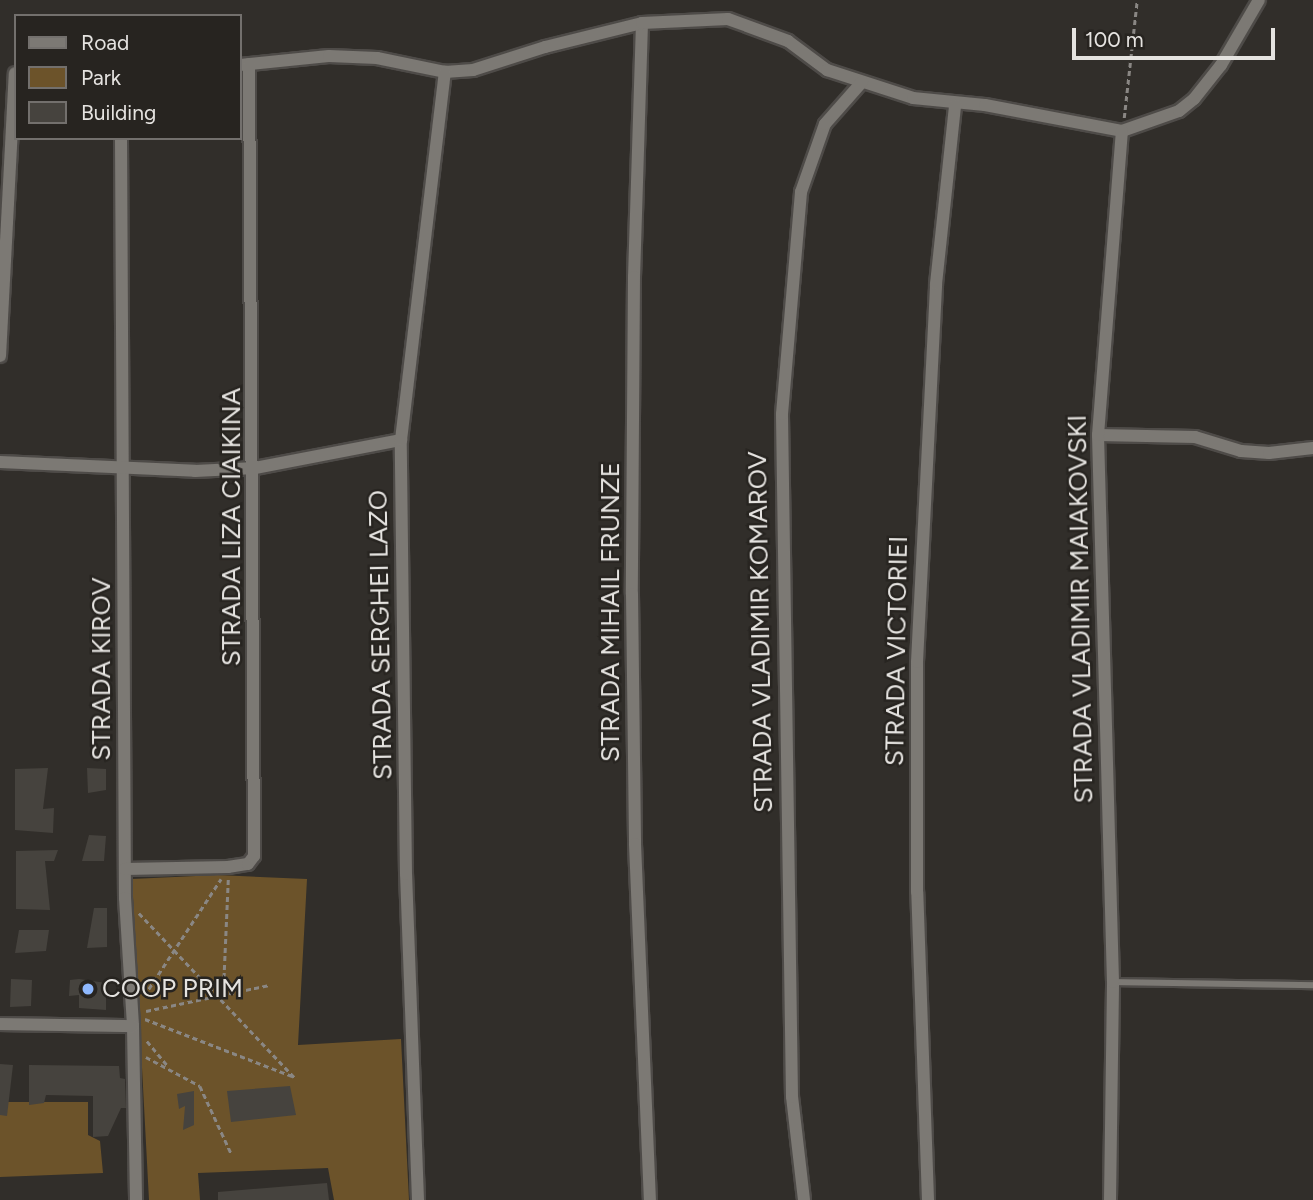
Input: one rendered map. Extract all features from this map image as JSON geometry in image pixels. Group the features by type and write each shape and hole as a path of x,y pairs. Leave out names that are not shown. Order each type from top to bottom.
{"street":[{"path":"244,64 328,56 377,58 445,72 473,70 545,47 642,23 728,19 757,26 789,41 827,70 913,98 955,105 985,105 1122,131 1179,111 1194,99 1221,65 1259,0"},
{"name":"STRADA MIHAIL FRUNZE","path":"642,23 634,277 632,608 635,844 650,1200"},
{"name":"STRADA LIZA CIAIKINA","path":"228,867 248,864 257,842 255,468 244,64"},
{"name":"STRADA SERGHEI LAZO","path":"418,1200 407,900 401,440 445,72"},
{"name":"STRADA VLADIMIR KOMAROV","path":"804,1200 792,1097 782,414 801,192 825,124 862,82"},
{"path":"0,356 3,205 14,84"},
{"name":"STRADA VICTORIEI","path":"928,1200 917,892 917,662 936,284 955,105"},
{"name":"STRADA VLADIMIR MAIAKOVSKI","path":"1110,1200 1113,982 1098,435 1122,131"},
{"name":"STRADA KIROV","path":"121,140 125,468 125,898 133,1020 136,1200"},
{"path":"1098,435 1195,437 1241,451 1269,453 1313,449"},
{"path":"0,462 125,468 255,468 401,440"},
{"path":"125,869 228,867"},
{"path":"0,1024 133,1020"}],"lane":[{"path":"1113,982 1313,985"}],"path":[{"path":"1122,131 1138,0"},
{"path":"133,1020 228,867"},
{"path":"223,995 228,867"},
{"path":"125,898 294,1077 133,1020"},
{"path":"133,1020 269,985"},
{"path":"133,1020 170,1068"},
{"path":"134,1051 201,1086 232,1155"}],"green space":[{"path":"217,875 307,879 298,1045 401,1039 409,1200 334,1200 328,1168 198,1173 200,1200 149,1200 132,879"},
{"path":"0,1102 88,1102 88,1135 100,1141 103,1173 0,1177"}],"building":[{"path":"48,768 43,809 54,808 53,833 15,830 15,769"},
{"path":"87,768 106,769 106,790 88,793"},
{"path":"89,835 106,836 104,861 82,861"},
{"path":"58,850 54,861 45,861 50,910 16,909 16,851"},
{"path":"94,908 107,908 107,947 87,948"},
{"path":"19,930 49,930 46,951 15,953"},
{"path":"11,979 32,980 31,1006 10,1007"},
{"name":"COOP PRIM","path":"70,980 106,983 106,1010 79,1008 79,995 69,996"},
{"path":"0,1064 13,1065 7,1116 0,1115"},
{"path":"29,1065 119,1066 120,1078 125,1079 126,1108 121,1108 108,1136 93,1137 93,1096 46,1095 44,1103 29,1105"},
{"path":"290,1086 296,1115 231,1122 227,1091"},
{"path":"194,1091 194,1125 183,1130 185,1106 179,1109 177,1094"},
{"path":"327,1183 329,1200 218,1200 218,1192"}],"place":[{"name":"COOP PRIM","path":"88,989"}]}
